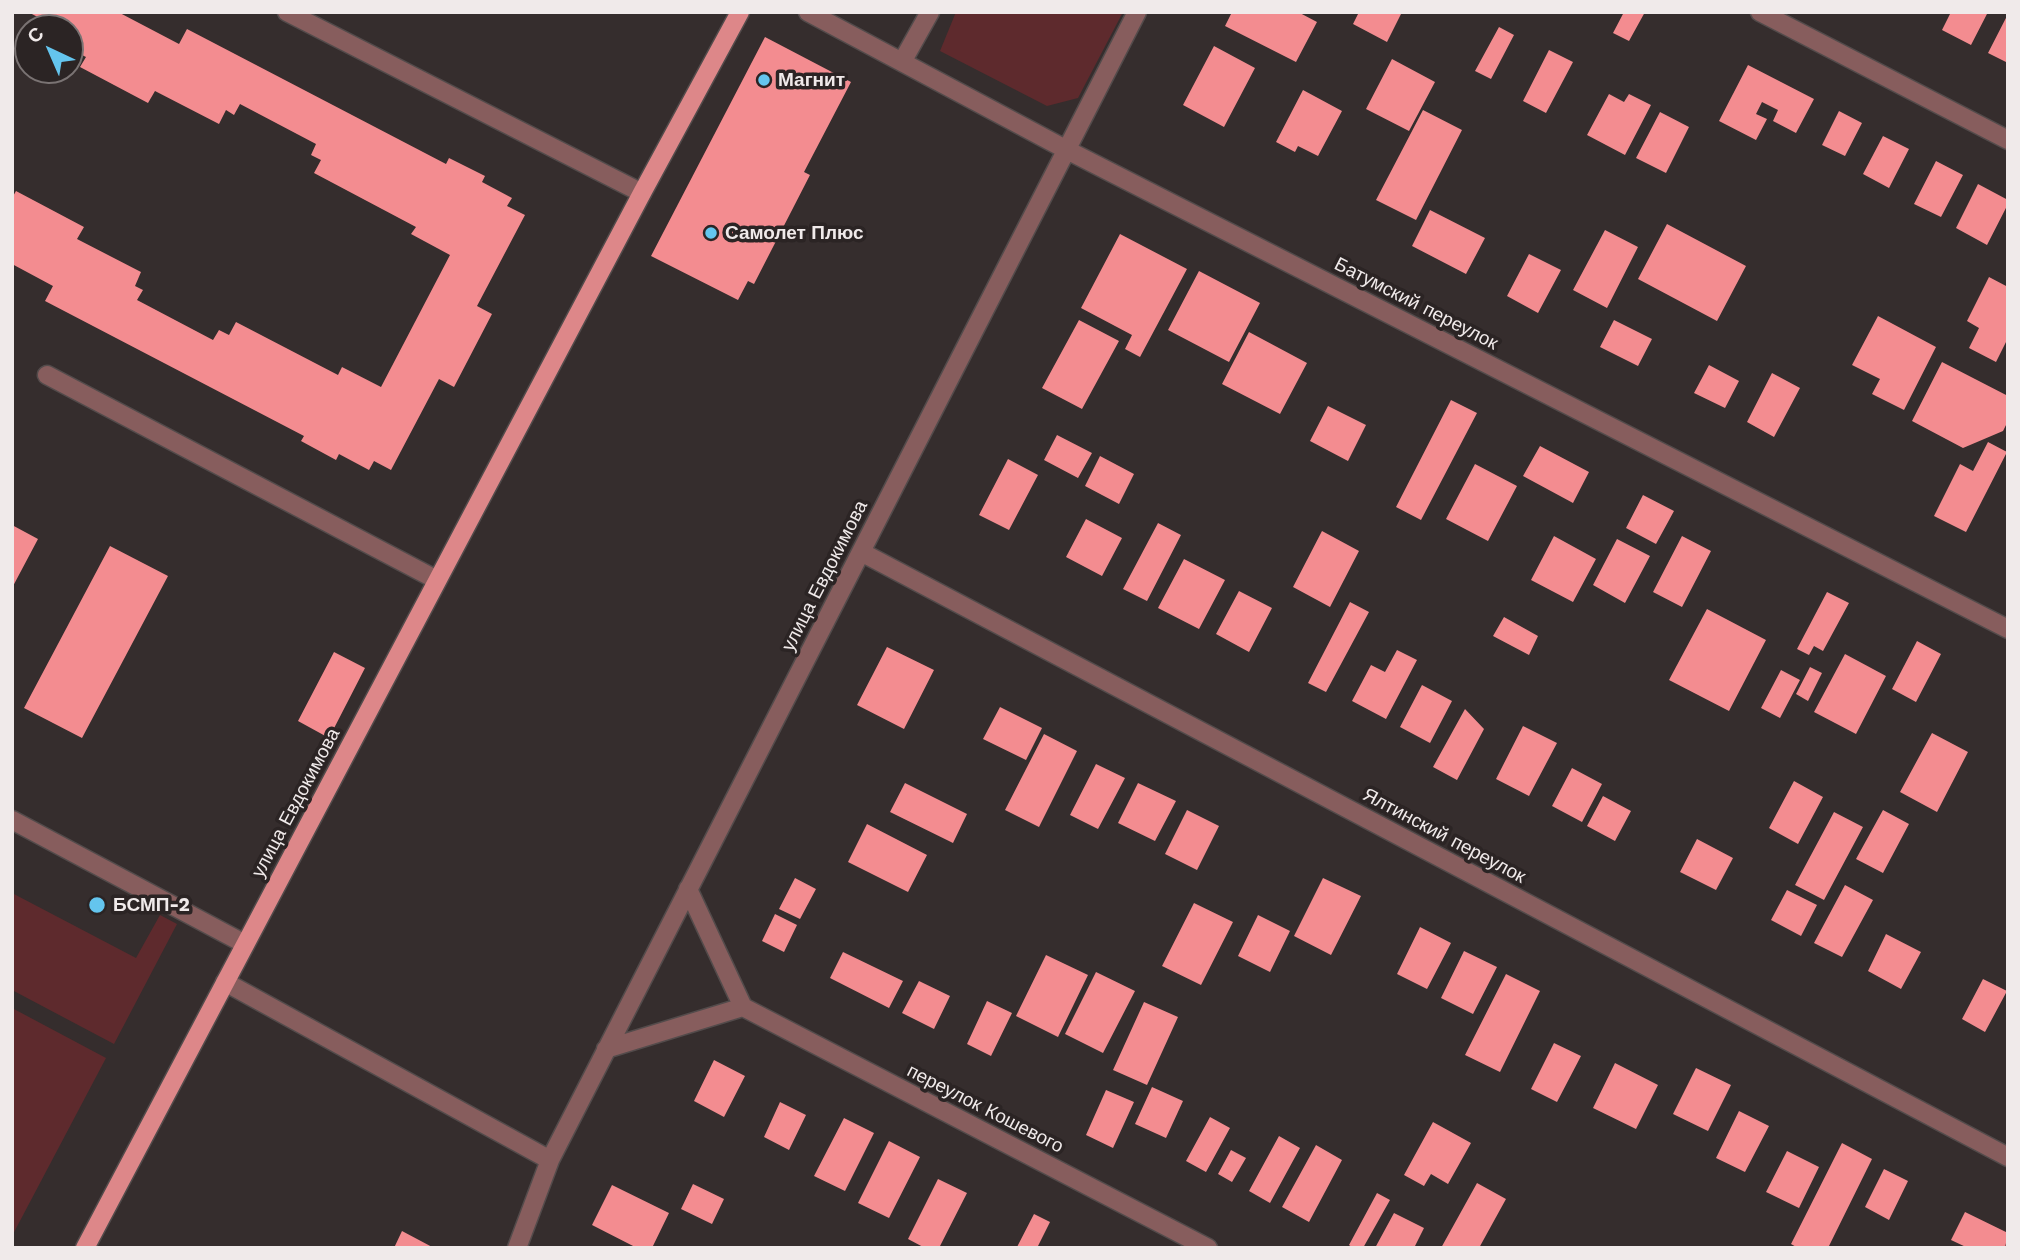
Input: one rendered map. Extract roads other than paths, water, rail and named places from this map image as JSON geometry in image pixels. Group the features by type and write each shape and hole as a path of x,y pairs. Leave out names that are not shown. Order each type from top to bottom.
{"main road":[{"name":"улица Евдокимова","path":"85,1248 740,12"}],"street":[{"path":"287,12 642,193"},
{"name":"Батумский переулок","path":"808,12 1067,150 2008,629"},
{"path":"902,62 930,12"},
{"name":"улица Евдокимова","path":"516,1248 550,1160 1137,12"},
{"path":"1760,12 2008,140"},
{"path":"47,375 437,580"},
{"name":"Ялтинский переулок","path":"861,552 2008,1157"},
{"path":"12,820 245,944"},
{"path":"607,1049 743,1007 688,889"},
{"path":"225,982 550,1160"},
{"name":"переулок Кошевого","path":"743,1007 1208,1248"}],"place":[{"name":"Магнит","path":"764,80"},
{"name":"Самолет Плюс","path":"711,233"},
{"name":"БСМП-2","path":"97,905"}]}
